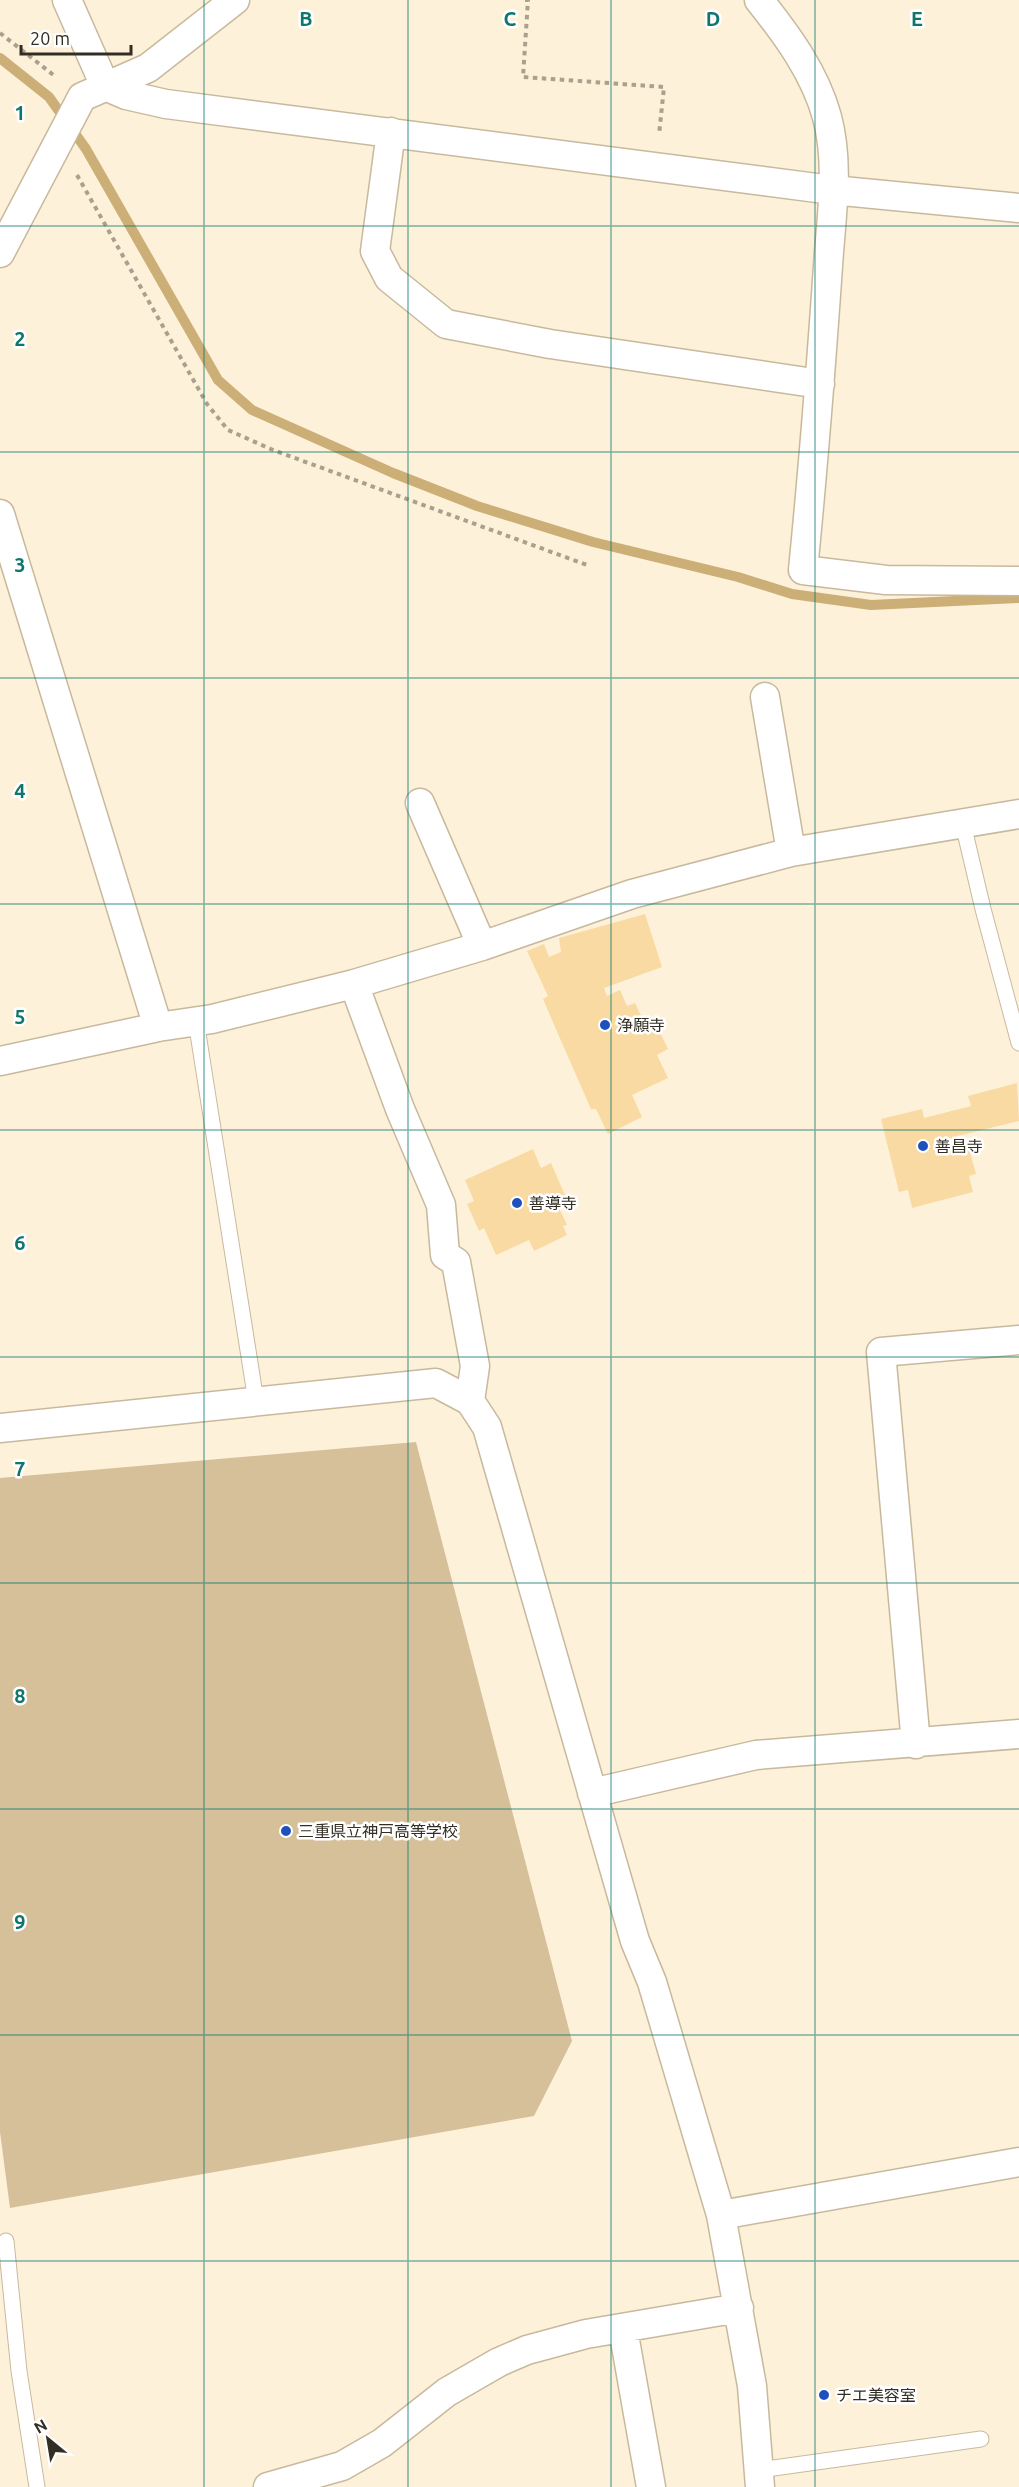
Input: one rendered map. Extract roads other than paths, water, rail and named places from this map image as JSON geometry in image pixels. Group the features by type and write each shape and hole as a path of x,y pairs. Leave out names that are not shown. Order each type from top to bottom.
{"street":[{"path":"67,0 89,95"},
{"path":"0,254 55,145 89,95 148,68 235,0"},
{"path":"759,0 783,31 806,67 827,117 833,160 820,384 803,570 886,580 1019,581"},
{"path":"89,95 126,95 166,104 832,190 1019,208"},
{"path":"391,132 375,251 389,278 446,324 550,344 820,384"},
{"path":"0,514 158,1027"},
{"path":"765,697 791,852"},
{"path":"420,802 482,946"},
{"path":"0,1061 196,1021 354,984 482,946 632,894 791,852 1019,814"},
{"path":"354,984 400,1108 441,1205 445,1256 456,1263 475,1366 470,1401"},
{"path":"916,1744 881,1352 1019,1340"},
{"path":"0,1428 436,1383 470,1401 487,1427 635,1941 652,1982 721,2215 752,2386 759,2479"},
{"path":"592,1793 756,1755 1019,1734"},
{"path":"721,2215 1019,2162"},
{"path":"268,2487 342,2466 382,2443 447,2392 499,2362 526,2350 586,2334 739,2308"},
{"path":"623,2329 651,2487"}],"lane":[{"path":"963,824 982,909 1019,1043"},
{"path":"196,1021 256,1401"},
{"path":"6,2241 19,2371 37,2487"},
{"path":"759,2479 981,2439"}],"waterway":[{"path":"0,58 49,97 86,149 218,380 252,410 393,473 477,506 593,542 738,577 792,594 871,605 1019,598"}],"place":[{"name":"浄願寺","path":"605,1025"},
{"name":"善昌寺","path":"923,1146"},
{"name":"善導寺","path":"517,1203"},
{"name":"三重県立神戸高等学校","path":"286,1831"},
{"name":"チエ美容室","path":"824,2395"}]}
